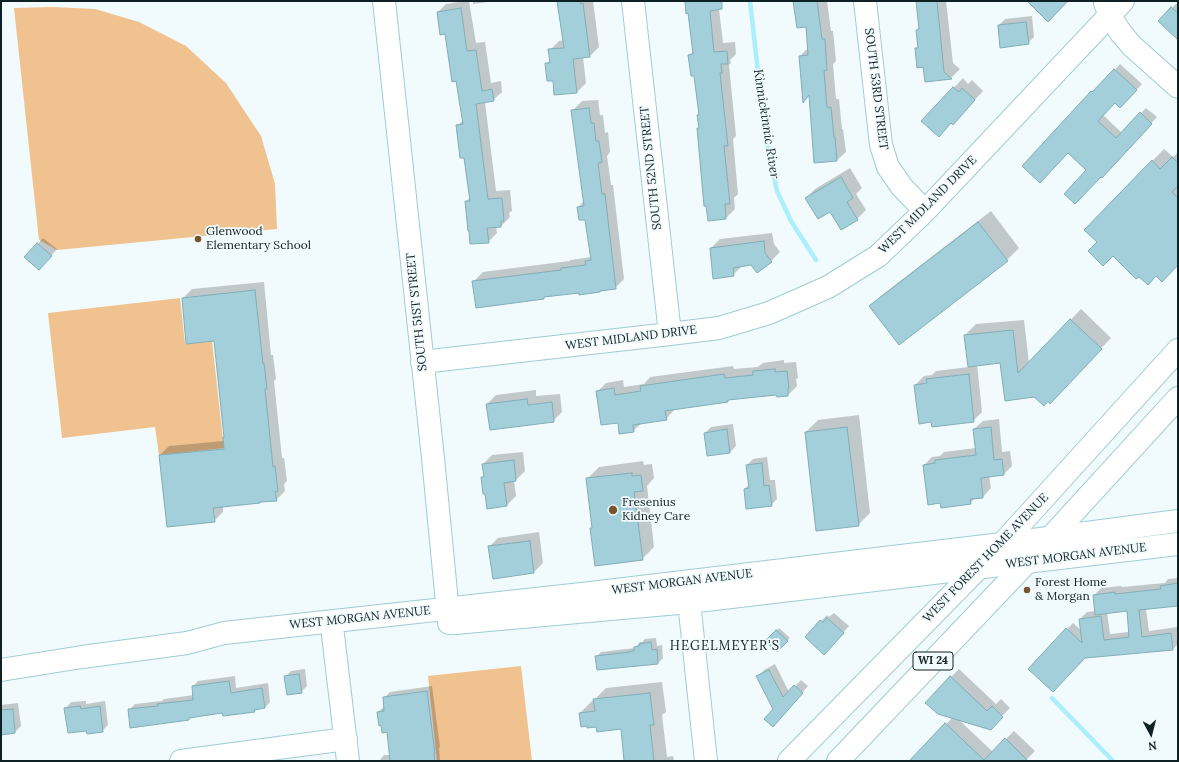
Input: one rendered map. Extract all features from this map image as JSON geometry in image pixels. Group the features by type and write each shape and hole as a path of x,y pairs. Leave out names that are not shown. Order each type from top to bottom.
{"street":[{"name":"SOUTH 51ST STREET","path":"384,1 449,616"},
{"name":"SOUTH 52ND STREET","path":"633,1 670,334"},
{"name":"SOUTH 53RD STREET","path":"865,1 881,145 888,167 902,187 925,211"},
{"name":"WEST MIDLAND DRIVE","path":"422,362 719,328 769,313 828,288 878,256 925,211 1113,6"},
{"path":"1113,6 1121,33 1132,46 1178,87"},
{"name":"WEST FOREST HOME AVENUE","path":"789,761 1002,544 1178,350"},
{"name":"WI 24","path":"838,761 1051,537 1178,398"},
{"name":"WEST MORGAN AVENUE","path":"187,643 226,644 333,635 582,594 1002,544 1178,521"},
{"name":"WEST MORGAN AVENUE","path":"1,670 82,657 187,643 224,633 449,616 689,602 1178,544"},
{"path":"680,582 689,602 706,761"},
{"path":"333,635 348,761"},
{"path":"181,761 346,739"}],"shaded area":[{"path":"53,7 95,9 139,22 186,46 226,83 261,136 275,184 277,229 57,250 39,240 14,8"},
{"path":"180,298 185,344 212,341 224,448 159,455 155,427 62,438 48,313"},
{"path":"521,666 532,761 437,761 428,676"}],"building":[{"path":"557,1 580,1 581,4 583,3 590,57 573,59 577,93 554,95 553,81 547,81 545,63 550,63 548,49 564,48"},
{"path":"685,1 722,1 722,9 710,11 714,52 727,51 728,64 721,64 722,73 720,73 728,146 724,146 730,204 725,204 726,219 708,221 706,206 704,206 697,128 699,128 697,115 699,115 694,76 691,76 688,55 693,54"},
{"path":"793,1 817,1 822,39 825,39 827,70 824,71 827,108 831,107 837,161 814,163 809,95 803,103 799,56 808,55 806,27 797,28"},
{"path":"916,1 937,1 944,72 952,79 925,82 923,67 917,68 915,48 918,48 916,30 919,29"},
{"path":"1027,1 1068,1 1048,22"},
{"path":"1171,7 1178,13 1178,40 1158,21"},
{"path":"461,8 467,51 476,50 482,91 492,89 494,101 476,104 488,199 502,198 504,221 501,221 501,227 487,228 489,243 470,244 465,201 470,201 464,158 460,158 456,125 463,124 456,81 452,82 445,34 440,35 437,12"},
{"path":"1026,22 1029,44 1000,48 998,25"},
{"path":"1114,69 1137,90 1120,108 1115,103 1098,121 1116,138 1140,112 1152,124 1102,178 1101,177 1075,204 1064,194 1086,170 1068,153 1040,183 1022,166 1091,91 1092,92"},
{"path":"953,87 959,92 962,88 975,100 953,125 951,123 939,137 921,121"},
{"path":"589,108 591,123 594,123 596,141 599,141 602,162 598,163 602,194 605,194 616,289 579,295 579,293 544,297 544,299 476,308 472,281 561,270 561,268 586,265 585,261 591,260 585,220 579,220 577,207 584,206 571,110"},
{"path":"1172,157 1178,163 1178,186 1172,192 1178,198 1178,265 1162,282 1156,276 1148,285 1139,277 1136,279 1113,256 1103,266 1088,251 1097,242 1084,230 1152,160 1160,169"},
{"path":"841,177 853,198 847,202 858,220 841,230 830,212 818,219 805,198"},
{"path":"978,222 1008,261 899,345 869,306"},
{"path":"764,241 765,253 772,262 757,273 751,265 733,268 734,276 713,279 710,248"},
{"path":"37,243 52,256 39,270 24,257"},
{"path":"255,290 267,389 265,389 273,467 275,466 278,491 275,492 277,501 213,508 215,522 167,527 159,455 224,449 214,341 186,344 182,298"},
{"path":"1070,319 1102,349 1050,404 1048,401 1044,406 1034,397 1005,401 1000,363 968,367 964,335 1013,330 1018,373"},
{"path":"775,369 775,372 787,371 789,388 788,396 777,397 776,395 728,400 728,402 665,411 667,420 633,425 634,432 619,434 618,423 601,425 596,391 614,388 615,395 641,391 640,386 724,374 725,378 753,375 753,371"},
{"path":"969,374 974,422 932,427 931,422 919,424 914,385 927,383 926,379"},
{"path":"527,399 528,405 552,402 554,422 490,430 486,404"},
{"path":"847,427 859,526 816,531 805,432"},
{"path":"991,427 994,460 1002,459 1004,475 981,478 983,498 970,499 971,504 941,508 940,503 928,505 923,465 935,463 935,460 976,455 973,429"},
{"path":"727,429 730,453 707,456 704,433"},
{"path":"514,460 516,481 504,483 507,506 487,509 481,477 484,477 482,464"},
{"path":"762,463 764,486 769,485 772,506 746,509 744,489 749,488 746,465"},
{"name":"Fresenius Kidney Care","path":"632,473 632,476 641,475 643,491 634,492 643,560 595,566 586,478"},
{"path":"530,541 534,573 493,579 488,546"},
{"path":"1178,583 1178,606 1139,610 1142,637 1171,633 1173,650 1085,658 1053,692 1028,669 1066,628 1082,643 1079,619 1101,616 1104,640 1129,637 1127,611 1095,615 1093,595 1161,589 1160,586"},
{"path":"827,618 844,633 824,655 805,637 820,620 823,622"},
{"path":"776,630 788,641 777,652 765,641"},
{"path":"651,642 652,650 657,649 658,664 597,670 595,656 634,651 634,647 639,646 639,644"},
{"path":"769,670 783,697 794,685 803,693 773,727 764,719 773,709 756,676"},
{"path":"299,674 302,693 287,695 284,676"},
{"path":"950,676 987,711 992,706 1003,717 991,730 938,714 925,703"},
{"path":"229,681 231,693 262,688 265,708 254,710 255,712 223,716 222,713 189,718 189,720 130,728 128,709 193,700 192,686"},
{"path":"427,691 435,761 390,761 387,732 382,733 381,725 379,726 377,712 384,711 383,697"},
{"path":"650,693 654,725 650,725 654,761 624,761 621,729 597,732 596,727 581,727 579,713 595,711 593,699"},
{"path":"80,706 81,709 100,706 103,732 87,734 86,731 68,733 64,708"},
{"path":"13,709 15,733 1,735 1,710"},
{"path":"945,723 984,760 1005,738 1028,761 909,761"}],"waterway":[{"name":"Kinnickinnic River","path":"750,1 765,134 777,191 791,221 816,260"},
{"name":"Kinnickinnic River","path":"1052,698 1113,761"}],"place":[{"name":"Glenwood Elementary School","path":"198,239"},
{"name":"Fresenius Kidney Care","path":"613,510"},
{"name":"Forest Home & Morgan","path":"1027,590"}],"district":[{"name":"HEGELMEYER'S","path":"725,646"}]}
